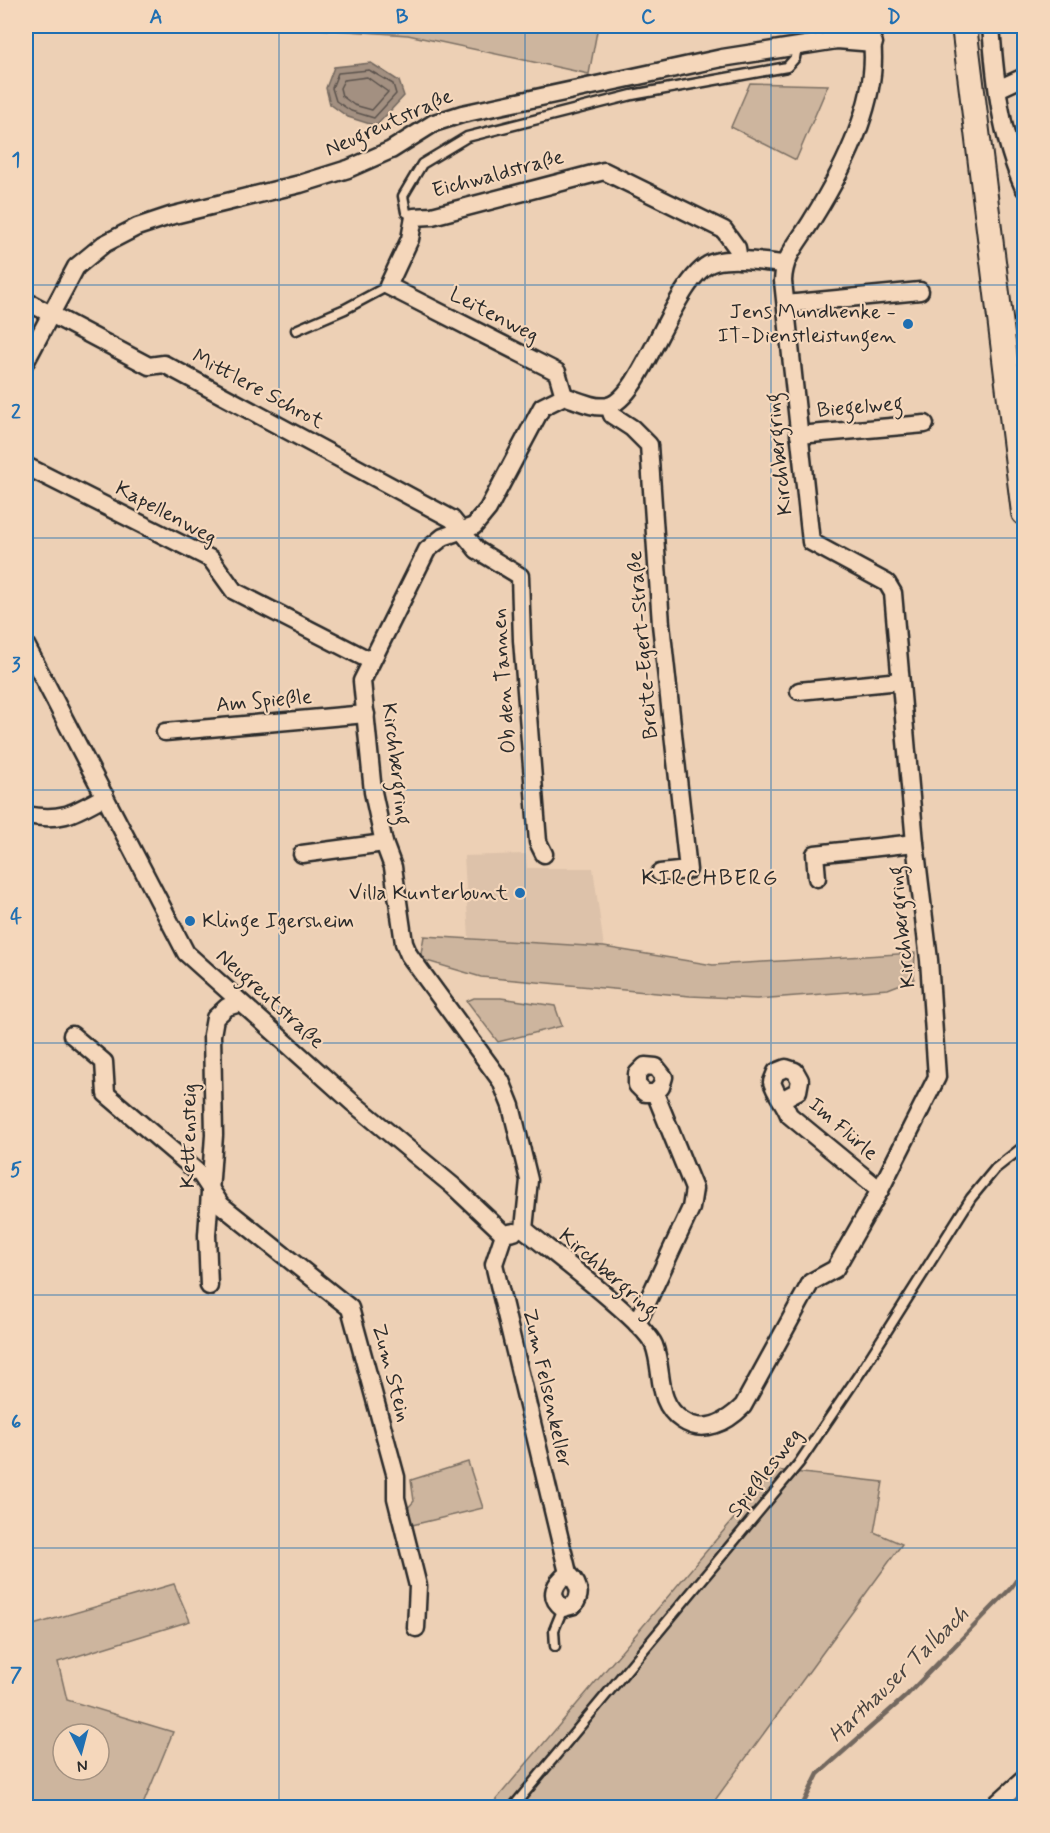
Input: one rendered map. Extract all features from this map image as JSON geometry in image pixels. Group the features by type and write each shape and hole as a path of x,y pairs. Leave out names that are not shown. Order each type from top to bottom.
{"main road":[{"path":"964,26 1024,513"}],"street":[{"path":"564,396 595,406 609,406 632,386 692,279 704,267 714,262 739,260 783,264 841,169 867,108 874,43 869,26"},
{"path":"991,26 998,89 1012,162 1024,188"},
{"name":"Neugreutstraße","path":"26,361 76,267 104,244 138,227 348,169 391,150 434,123 462,114 637,75 797,46 837,40 874,43"},
{"path":"998,89 1024,77"},
{"name":"Eichwaldstraße","path":"414,217 432,216 604,171 724,230 736,248 739,260"},
{"path":"388,286 410,239 414,217"},
{"name":"Kirchbergring","path":"564,396 542,407 488,510 474,526 443,537 427,550 371,661 362,681 373,792 384,843 393,867 401,930 409,955 501,1081 511,1106 530,1180 524,1229 638,1324 654,1344 662,1396 672,1412 683,1421 696,1426 712,1426 730,1419 743,1406 811,1282 835,1269 880,1190 938,1077 929,960 915,843 893,593 887,584 811,542 783,264"},
{"name":"Leitenweg","path":"388,286 557,372 564,396"},
{"path":"786,304 920,291"},
{"name":"Mittlere Schrot","path":"26,301 149,366 164,364 452,519 463,531"},
{"name":"Breite-Egert-Straße","path":"609,406 612,414 632,428 649,445 661,624 688,870 660,873"},
{"name":"Biegelweg","path":"799,435 925,424"},
{"name":"Kapellenweg","path":"26,466 211,558 234,591 371,661"},
{"name":"Ob den Tannen","path":"463,531 477,550 520,576 522,640 538,842 544,854"},
{"name":"Neugreutstraße","path":"26,645 186,953 353,1103 453,1186 504,1234"},
{"path":"799,691 900,681"},
{"name":"Am Spießle","path":"165,732 366,714"},
{"path":"26,815 47,819 68,817 105,796"},
{"path":"302,854 384,843"},
{"path":"818,878 815,854 915,843"},
{"name":"Kettensteig","path":"209,1286 207,1235 214,1135 212,1035 215,1018 227,1007 240,1003"},
{"name":"Zum Stein","path":"72,1035 104,1062 106,1094 201,1175 221,1205 350,1308 396,1477 396,1498 418,1586 416,1628"},
{"path":"638,1324 691,1208 694,1189 655,1093"},
{"name":"Im Flürle","path":"783,1099 789,1115 880,1190"},
{"path":"504,1234 524,1229"},
{"name":"Zum Felsenkeller","path":"504,1234 494,1264 568,1573 558,1581 553,1591 556,1602 563,1608"},
{"path":"992,1808 1024,1779"}],"lane":[{"name":"Eichwaldstraße","path":"414,217 406,212 403,196 423,164 467,137 632,95 788,67 795,58 797,46"},
{"path":"296,330 345,309 388,286"},
{"name":"Spießlesweg","path":"512,1808 799,1463 864,1367 971,1198 995,1169 1024,1146"},
{"path":"555,1646 554,1630 563,1608"}],"shaded area":[{"path":"272,26 598,26 589,74 408,35"},
{"path":"750,83 828,85 796,160 731,127"},
{"path":"526,854 527,868 593,868 604,947 469,938 464,856"},
{"path":"424,936 604,947 713,965 915,953 914,979 888,989 757,999 690,996 481,977 420,959"},
{"path":"474,998 501,998 555,1006 562,1026 498,1042 467,1001"},
{"path":"468,1462 483,1508 408,1526 407,1509 414,1501 411,1480"},
{"path":"775,1470 883,1482 874,1532 902,1544 710,1807 489,1808"},
{"path":"174,1584 190,1621 58,1662 67,1700 173,1732 142,1807 26,1807 26,1627"}],"water":[{"path":"371,63 399,81 404,96 376,126 348,117 330,104 326,88 334,67"}],"waterway":[{"name":"Harthauser Talbach","path":"801,1808 818,1774 906,1696 1011,1588 1024,1569"}],"place":[{"name":"Jens Mundhenke - IT-Dienstleistungen","path":"908,324"},
{"name":"Villa Kunterbunt","path":"520,893"},
{"name":"Klinge Igersheim","path":"190,921"}],"district":[{"name":"KIRCHBERG","path":"710,879"}]}
